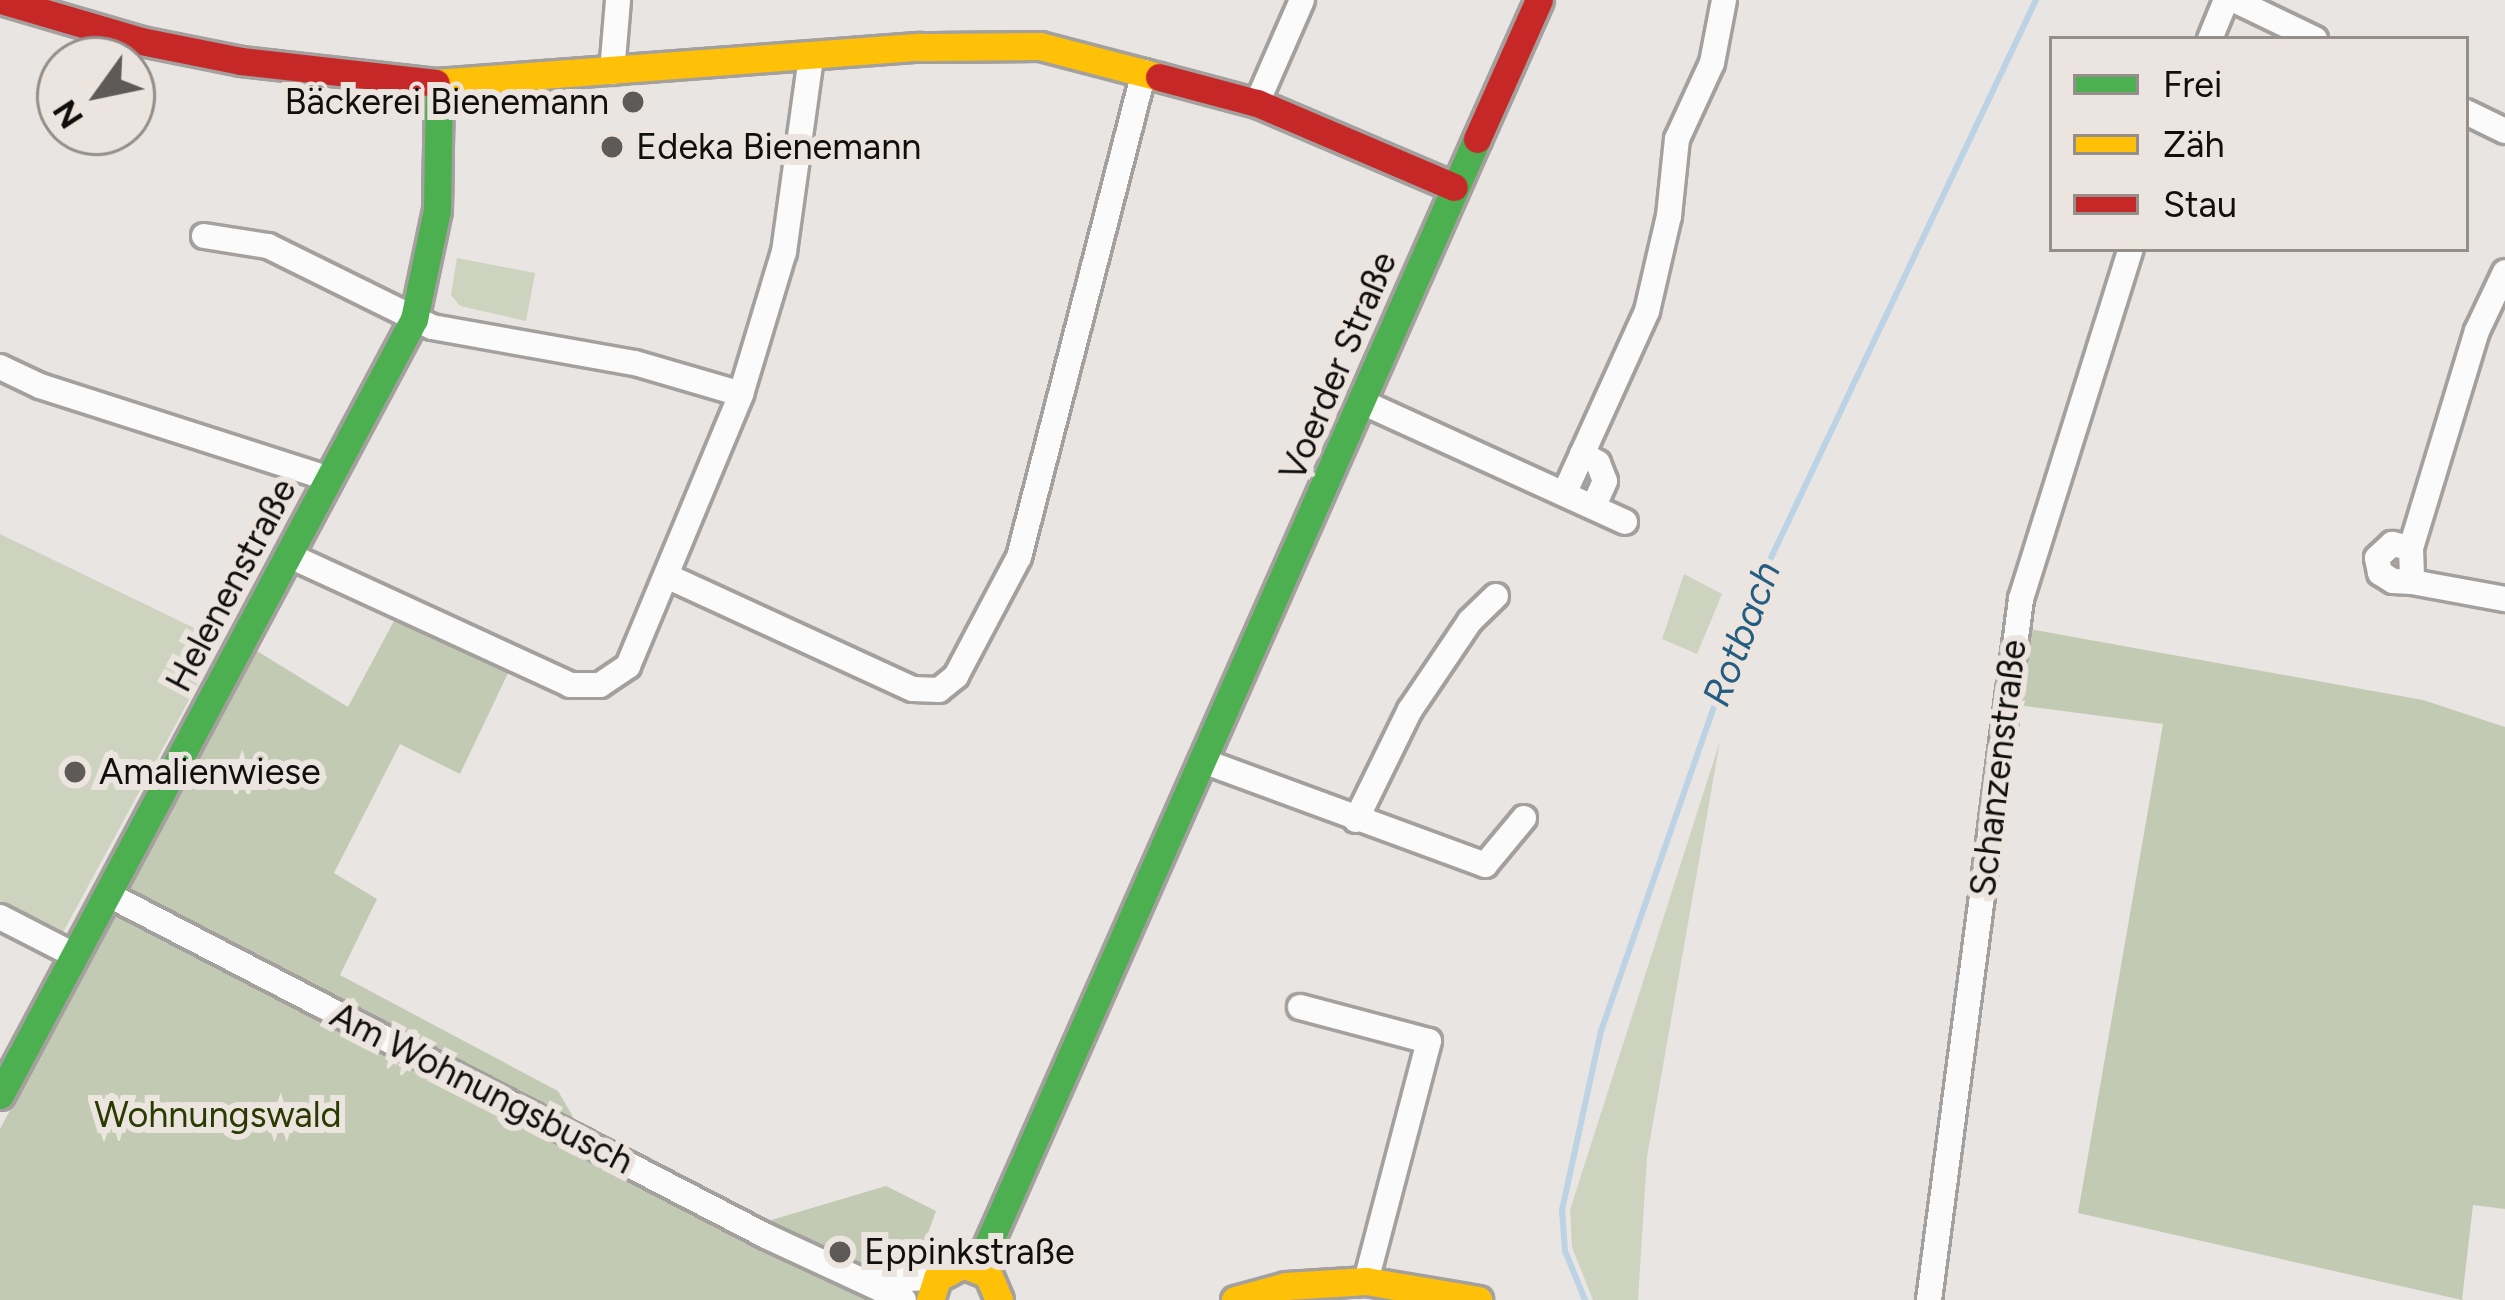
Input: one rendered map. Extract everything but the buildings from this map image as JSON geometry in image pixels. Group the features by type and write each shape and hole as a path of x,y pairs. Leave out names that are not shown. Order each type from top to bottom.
{"street":[{"path":"1,0 142,41 241,61 439,83 920,47 1040,46 1257,103 1454,187"},
{"path":"613,72 618,0"},
{"path":"1257,103 1302,0"},
{"name":"Voerder Straße","path":"978,1267 1539,0"},
{"path":"1564,492 1647,310 1669,216 1677,139 1712,63 1724,0"},
{"path":"2212,36 2230,0 2308,36"},
{"path":"288,555 570,685 601,685 628,666 742,394 784,252 811,57"},
{"path":"669,577 913,689 939,690 956,676 1019,557 1144,72"},
{"name":"Helenenstraße","path":"0,1095 413,320 437,210 439,83"},
{"path":"2469,113 2505,131"},
{"path":"204,236 268,246 413,320 634,363 742,394"},
{"name":"Schanzenstraße","path":"1929,1300 2021,598 2130,252"},
{"path":"2412,582 2411,548 2477,331 2505,272"},
{"path":"0,367 40,386 328,479"},
{"path":"1362,402 1625,522"},
{"path":"1582,454 1598,463 1606,481 1594,506"},
{"path":"2411,548 2387,546 2377,563 2388,580 2505,598"},
{"path":"1356,820 1410,710 1470,621 1496,596"},
{"path":"1203,761 1485,865 1524,818"},
{"name":"Am Wohnungsbusch","path":"107,894 904,1300"},
{"path":"0,916 74,955"},
{"path":"1300,1007 1429,1041 1366,1281"},
{"path":"933,1289 955,1266 978,1267 992,1278 1003,1298"},
{"name":"Am Wohnungsbusch","path":"858,1280 933,1289"},
{"path":"1235,1300 1286,1286 1366,1281 1478,1300"}],"green space":[{"path":"457,258 535,273 526,321 460,306 451,295"},
{"name":"Amalienwiese","path":"0,534 221,641 61,936 0,904"},
{"path":"1684,574 1722,594 1697,654 1662,639"},
{"name":"Wohnungswald","path":"395,619 509,671 460,774 400,744 334,873 377,899 340,975 558,1091 585,1137 768,1221 886,1186 936,1211 904,1300 0,1300 0,1129 257,651 348,707"},
{"path":"2029,629 2423,700 2505,727 2505,1209 2473,1205 2462,1300 2078,1213 2163,724 2017,705"},
{"path":"1720,741 1647,1157 1638,1300 1593,1300 1572,1247 1570,1210"}],"waterway":[{"name":"Rotbach","path":"1585,1300 1565,1251 1562,1210 1601,1031 1750,602 2036,0"}],"traffic: fast":[{"path":"0,1095 414,319 437,210 439,83"},
{"path":"978,1267 1477,139"}],"traffic: slow":[{"path":"436,83 920,47 1040,46 1159,77"},
{"path":"930,1300 937,1278 963,1264 988,1274 999,1300"},
{"path":"1235,1300 1286,1286 1366,1281 1478,1300"}],"traffic: jam":[{"path":"1,0 141,41 241,61 436,83"},
{"path":"1477,139 1539,0"},
{"path":"1159,77 1257,103 1454,187"}],"place":[{"name":"Bäckerei Bienemann","path":"633,102"},
{"name":"Edeka Bienemann","path":"612,147"},
{"name":"Amalienwiese","path":"75,772"},
{"name":"Eppinkstraße","path":"840,1252"}]}
